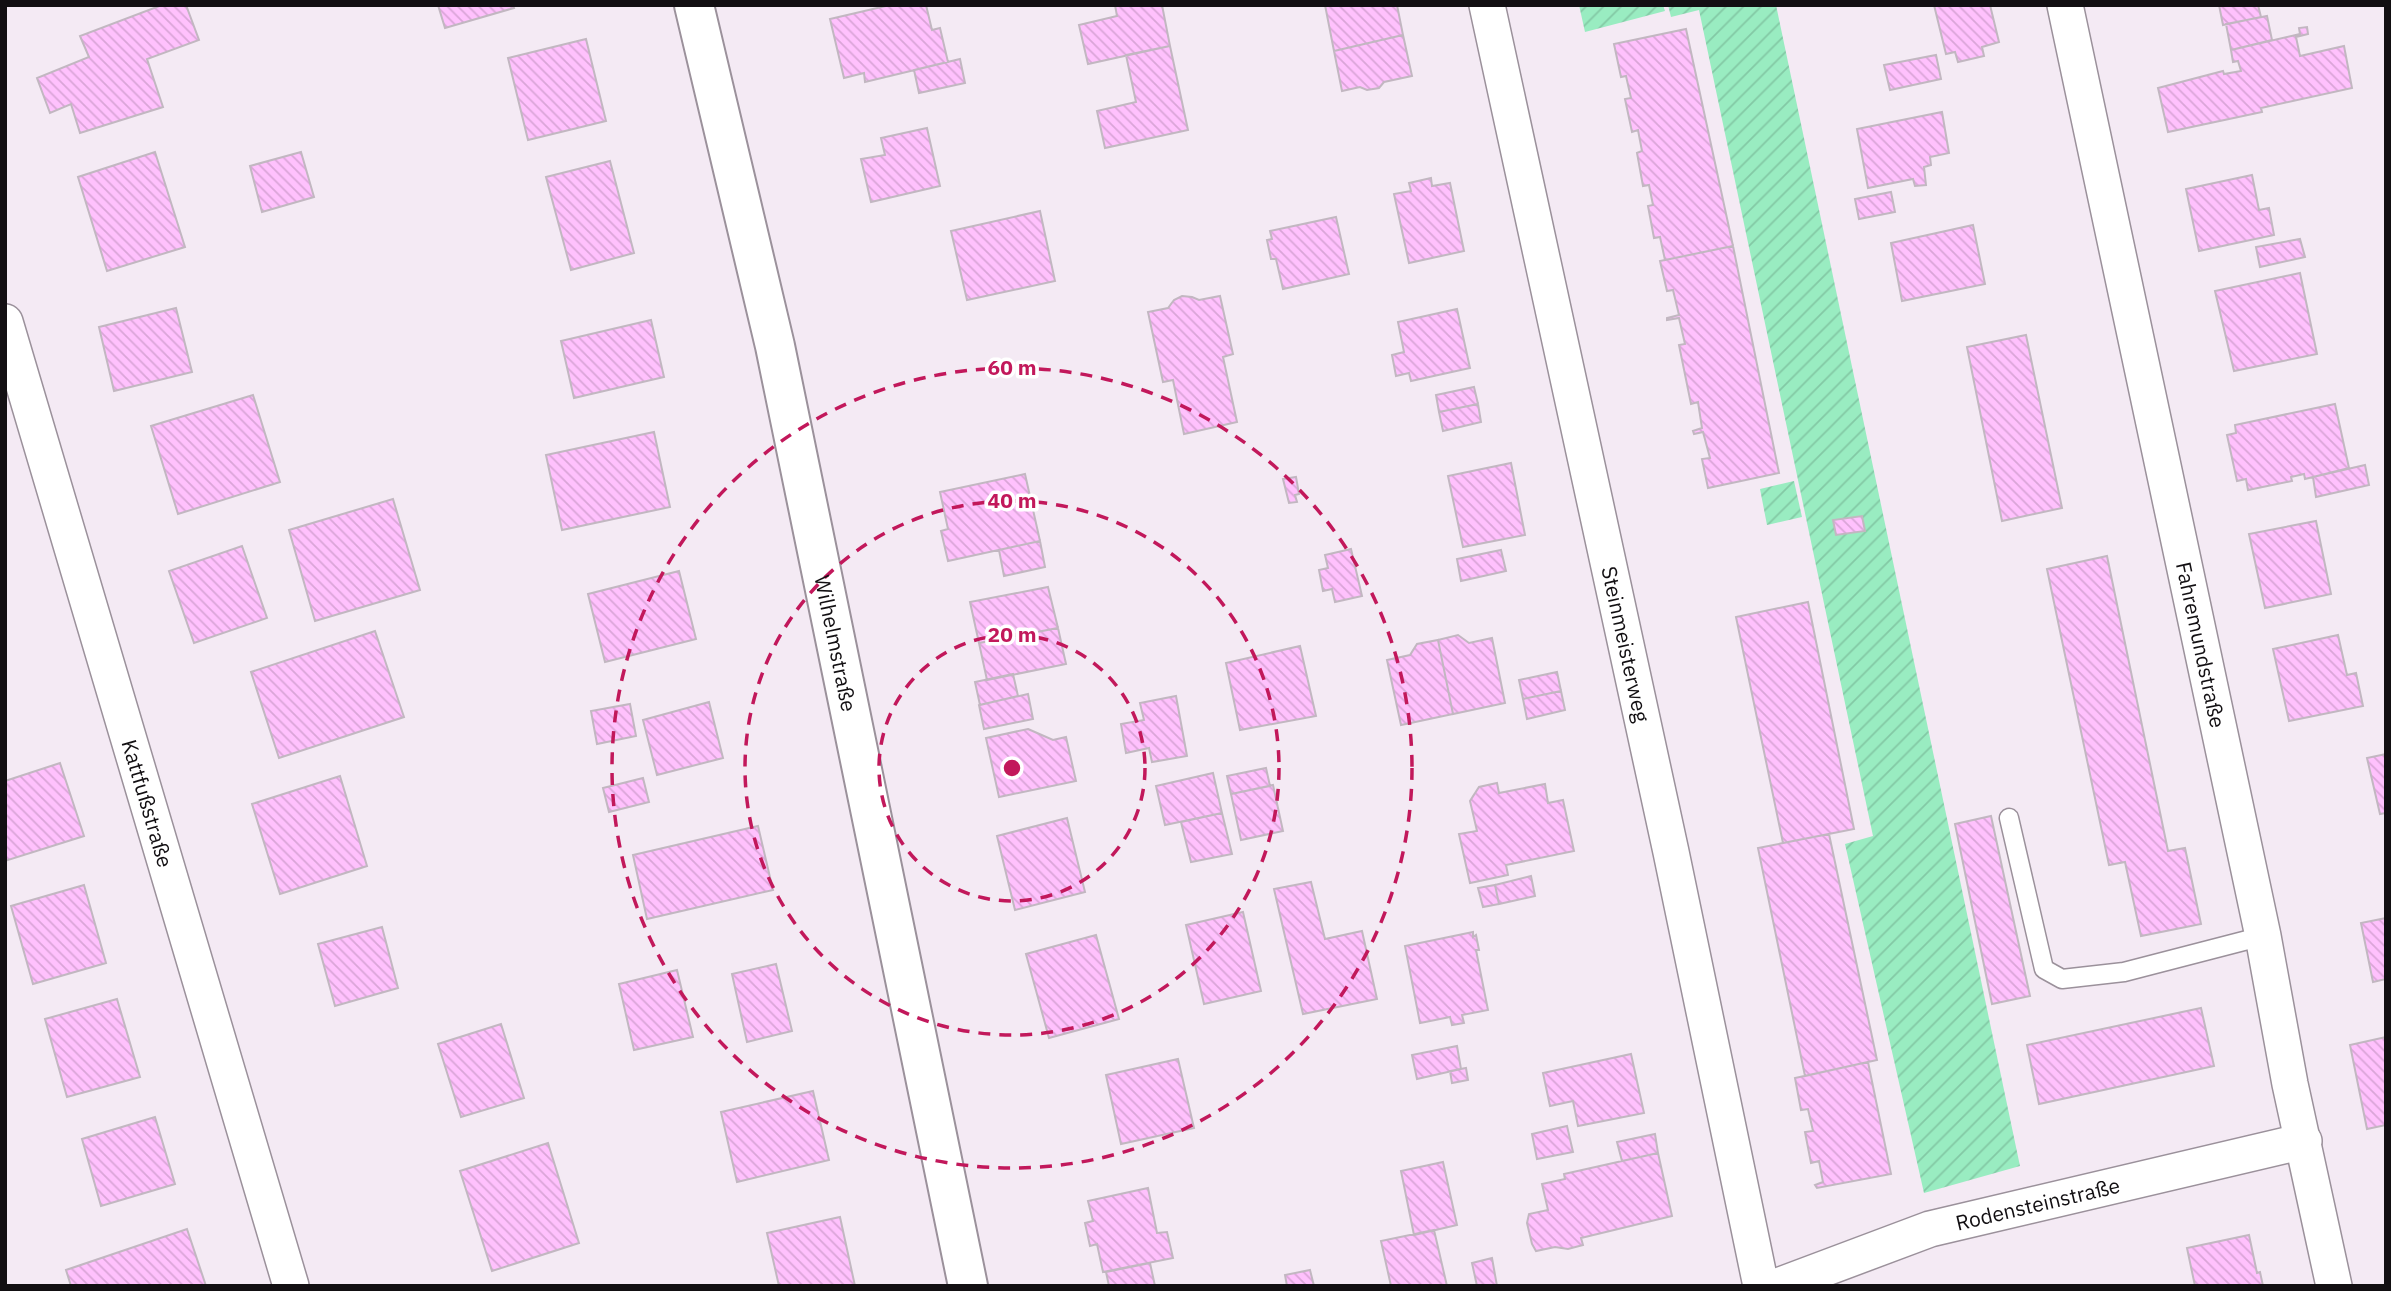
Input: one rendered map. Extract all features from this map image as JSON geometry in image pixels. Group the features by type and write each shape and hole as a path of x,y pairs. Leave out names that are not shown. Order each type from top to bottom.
{"main road":[{"name":"Wilhelmstraße","path":"694,5 769,321 968,1286"}],"street":[{"name":"Steinmeisterweg","path":"1486,5 1669,839 1761,1286"},
{"name":"Fahremundstraße","path":"2066,5 2263,936 2290,1084 2334,1286"},
{"name":"Kattfußstraße","path":"5,322 291,1286"},
{"name":"Rodensteinstraße","path":"1778,1286 1930,1229 2304,1141"}],"lane":[{"path":"2009,818 2044,969 2062,979 2124,972 2263,936"}],"green space":[{"path":"1579,5 1663,5 1665,11 1585,32"},
{"path":"1668,5 1776,5 2020,1166 1924,1193 1845,844 1873,836 1699,10 1671,17"},
{"path":"1794,481 1802,517 1767,525 1760,489"}],"building":[{"path":"162,5 186,5 199,40 147,59 163,107 80,133 71,104 50,113 37,78 89,57 80,36"},
{"path":"438,5 513,5 514,8 445,28"},
{"path":"890,5 926,5 932,30 940,28 948,62 865,82 864,73 844,78 830,19"},
{"path":"1115,5 1162,5 1170,46 1088,64 1079,25 1117,16"},
{"path":"1325,5 1397,5 1403,35 1334,51"},
{"path":"1934,5 1990,5 1999,42 1982,47 1984,56 1958,62 1955,52 1946,54"},
{"path":"2219,5 2258,5 2261,17 2223,25"},
{"path":"2267,16 2272,40 2231,50 2226,24"},
{"path":"2307,27 2308,34 2296,37 2300,56 2344,46 2352,88 2261,108 2262,112 2168,132 2158,88 2223,71 2224,74 2241,71 2238,61 2233,62 2231,50 2300,34 2299,28"},
{"path":"1686,29 1733,246 1665,260 1660,237 1654,238 1648,206 1653,205 1649,185 1643,186 1637,153 1642,151 1638,130 1632,132 1625,99 1631,98 1626,76 1621,77 1614,44"},
{"path":"1403,35 1412,76 1384,82 1379,88 1367,90 1360,87 1342,91 1334,51"},
{"path":"586,39 606,121 528,140 508,58"},
{"path":"1170,46 1188,130 1105,148 1097,111 1136,102 1126,55"},
{"path":"1936,55 1941,79 1890,90 1884,65"},
{"path":"960,59 965,83 919,93 914,70"},
{"path":"1942,112 1949,153 1930,157 1931,165 1924,167 1926,185 1915,186 1913,179 1868,188 1857,129"},
{"path":"927,128 940,186 871,202 861,159 885,155 881,138"},
{"path":"155,152 185,247 107,271 78,177"},
{"path":"301,152 314,197 262,212 250,166"},
{"path":"610,161 634,253 571,270 546,177"},
{"path":"2252,175 2259,210 2269,208 2274,235 2199,251 2186,189"},
{"path":"1431,178 1432,186 1450,183 1464,251 1409,263 1394,194 1411,191 1409,183"},
{"path":"1891,192 1895,212 1859,219 1855,199"},
{"path":"1040,211 1055,281 967,300 951,231"},
{"path":"1336,217 1349,274 1283,289 1276,259 1271,259 1267,240 1272,239 1270,231"},
{"path":"1973,225 1985,284 1902,301 1891,243"},
{"path":"2300,239 2305,257 2260,267 2256,247"},
{"path":"1733,246 1779,473 1708,488 1702,459 1710,458 1703,432 1694,434 1693,431 1702,428 1698,402 1691,404 1679,345 1685,344 1679,318 1667,320 1679,315 1673,290 1667,291 1660,261"},
{"path":"2300,273 2317,354 2234,371 2215,291"},
{"path":"1182,296 1199,300 1220,296 1233,354 1223,357 1237,422 1184,434 1173,380 1163,382 1148,312 1168,308 1174,300"},
{"path":"176,308 192,372 114,391 99,327"},
{"path":"1457,309 1470,368 1411,381 1409,373 1396,376 1392,355 1404,352 1398,322"},
{"path":"651,320 664,377 574,398 561,341"},
{"path":"2026,335 2062,508 2002,521 1967,347"},
{"path":"1474,387 1478,404 1439,412 1436,395"},
{"path":"253,395 280,482 178,514 151,426"},
{"path":"1478,404 1481,422 1443,431 1439,412"},
{"path":"2335,404 2349,468 2305,479 2304,474 2291,477 2292,481 2248,490 2246,479 2237,481 2227,435 2236,433 2235,425"},
{"path":"654,432 670,507 562,530 546,455"},
{"path":"1511,463 1525,535 1463,547 1448,476"},
{"path":"2365,465 2369,485 2316,497 2313,477"},
{"path":"1025,474 1040,541 948,561 941,531 948,529 940,492"},
{"path":"1296,477 1299,494 1295,495 1297,502 1289,503 1283,479"},
{"path":"393,499 420,590 315,621 289,530"},
{"path":"1862,516 1865,531 1836,535 1833,520"},
{"path":"2316,521 2331,594 2265,608 2249,534"},
{"path":"1040,541 1045,567 1004,576 999,550"},
{"path":"242,546 267,618 194,643 169,571"},
{"path":"1351,549 1362,596 1335,602 1332,589 1323,591 1319,570 1328,568 1325,555"},
{"path":"1501,550 1506,571 1461,581 1457,559"},
{"path":"2107,556 2168,851 2185,848 2201,924 2141,936 2125,862 2109,865 2047,569"},
{"path":"679,571 696,639 605,662 588,594"},
{"path":"1048,587 1058,628 979,643 970,602"},
{"path":"1808,602 1854,829 1783,843 1736,617"},
{"path":"1058,628 1066,664 987,680 979,643"},
{"path":"375,631 404,717 279,758 251,672"},
{"path":"1458,635 1469,643 1492,638 1505,703 1453,714 1438,640"},
{"path":"2338,635 2347,675 2356,673 2363,706 2289,721 2273,649"},
{"path":"1438,640 1453,714 1401,725 1387,660 1410,655 1417,644"},
{"path":"1300,646 1316,716 1240,730 1226,663"},
{"path":"1557,672 1561,691 1523,699 1519,680"},
{"path":"1013,674 1018,696 980,705 975,682"},
{"path":"1561,691 1565,710 1527,719 1523,699"},
{"path":"1028,694 1033,719 984,729 979,705"},
{"path":"1176,696 1187,756 1152,762 1149,748 1126,753 1121,724 1144,720 1140,703"},
{"path":"709,702 723,758 657,775 643,720"},
{"path":"630,704 636,736 597,744 591,711"},
{"path":"1028,729 1053,740 1066,737 1076,781 999,797 986,738"},
{"path":"2386,754 2386,813 2380,814 2367,758"},
{"path":"60,763 84,836 5,861 5,781"},
{"path":"1266,768 1270,786 1231,794 1227,776"},
{"path":"1213,773 1222,813 1165,825 1156,786"},
{"path":"340,776 367,866 280,894 252,804"},
{"path":"643,778 649,802 609,812 603,788"},
{"path":"1497,783 1499,793 1545,784 1548,803 1563,800 1574,851 1506,865 1508,875 1470,883 1459,834 1477,831 1470,801 1479,787"},
{"path":"1273,785 1283,831 1241,840 1231,794"},
{"path":"1222,813 1232,854 1191,862 1181,822"},
{"path":"1991,816 2030,996 1992,1004 1955,824"},
{"path":"1067,818 1085,892 1015,910 997,836"},
{"path":"758,826 773,890 647,919 633,855"},
{"path":"1829,834 1877,1060 1805,1076 1758,848"},
{"path":"1531,876 1535,896 1499,904 1495,885"},
{"path":"1311,882 1325,939 1362,931 1377,999 1303,1014 1274,889"},
{"path":"84,885 106,963 33,984 11,906"},
{"path":"1495,885 1499,904 1483,907 1478,888"},
{"path":"1243,912 1261,991 1204,1004 1186,925"},
{"path":"2386,918 2386,979 2373,982 2361,923"},
{"path":"382,927 398,988 335,1006 318,944"},
{"path":"1473,932 1479,950 1476,950 1488,1010 1462,1015 1464,1023 1452,1025 1450,1017 1420,1023 1405,946"},
{"path":"1096,935 1119,1019 1049,1038 1026,954"},
{"path":"776,964 792,1031 747,1042 732,974"},
{"path":"677,970 693,1037 634,1050 619,984"},
{"path":"117,999 140,1077 67,1097 45,1019"},
{"path":"2201,1008 2214,1066 2039,1104 2027,1045"},
{"path":"501,1024 524,1098 461,1117 438,1044"},
{"path":"2386,1037 2386,1125 2367,1129 2350,1045"},
{"path":"1457,1046 1461,1069 1417,1079 1412,1055"},
{"path":"1631,1054 1644,1113 1578,1126 1573,1101 1550,1106 1543,1073"},
{"path":"1178,1059 1194,1128 1121,1144 1106,1075"},
{"path":"1868,1062 1891,1174 1817,1188 1815,1185 1823,1182 1819,1161 1811,1163 1805,1132 1813,1131 1808,1109 1801,1110 1795,1078"},
{"path":"1466,1068 1468,1080 1452,1083 1450,1071"},
{"path":"813,1091 829,1160 737,1182 721,1112"},
{"path":"155,1117 175,1184 101,1206 82,1139"},
{"path":"1567,1126 1573,1152 1537,1159 1532,1134"},
{"path":"1655,1134 1658,1153 1622,1161 1617,1142"},
{"path":"548,1143 579,1243 492,1271 460,1171"},
{"path":"1658,1153 1672,1216 1581,1238 1583,1245 1568,1249 1555,1247 1536,1251 1527,1223 1529,1214 1548,1210 1542,1184 1565,1179 1564,1174"},
{"path":"1443,1162 1457,1225 1414,1235 1401,1171"},
{"path":"1148,1188 1157,1233 1167,1232 1173,1258 1103,1272 1097,1244 1090,1246 1085,1223 1093,1221 1088,1201"},
{"path":"840,1217 855,1286 779,1286 767,1233"},
{"path":"187,1229 206,1286 71,1286 66,1270"},
{"path":"1434,1230 1447,1286 1391,1286 1381,1241"},
{"path":"2249,1235 2257,1273 2260,1272 2263,1286 2195,1286 2187,1248"},
{"path":"1492,1258 1497,1286 1477,1286 1472,1263"},
{"path":"1150,1263 1155,1286 1109,1286 1106,1272"},
{"path":"1310,1270 1314,1286 1287,1286 1285,1275"}]}
